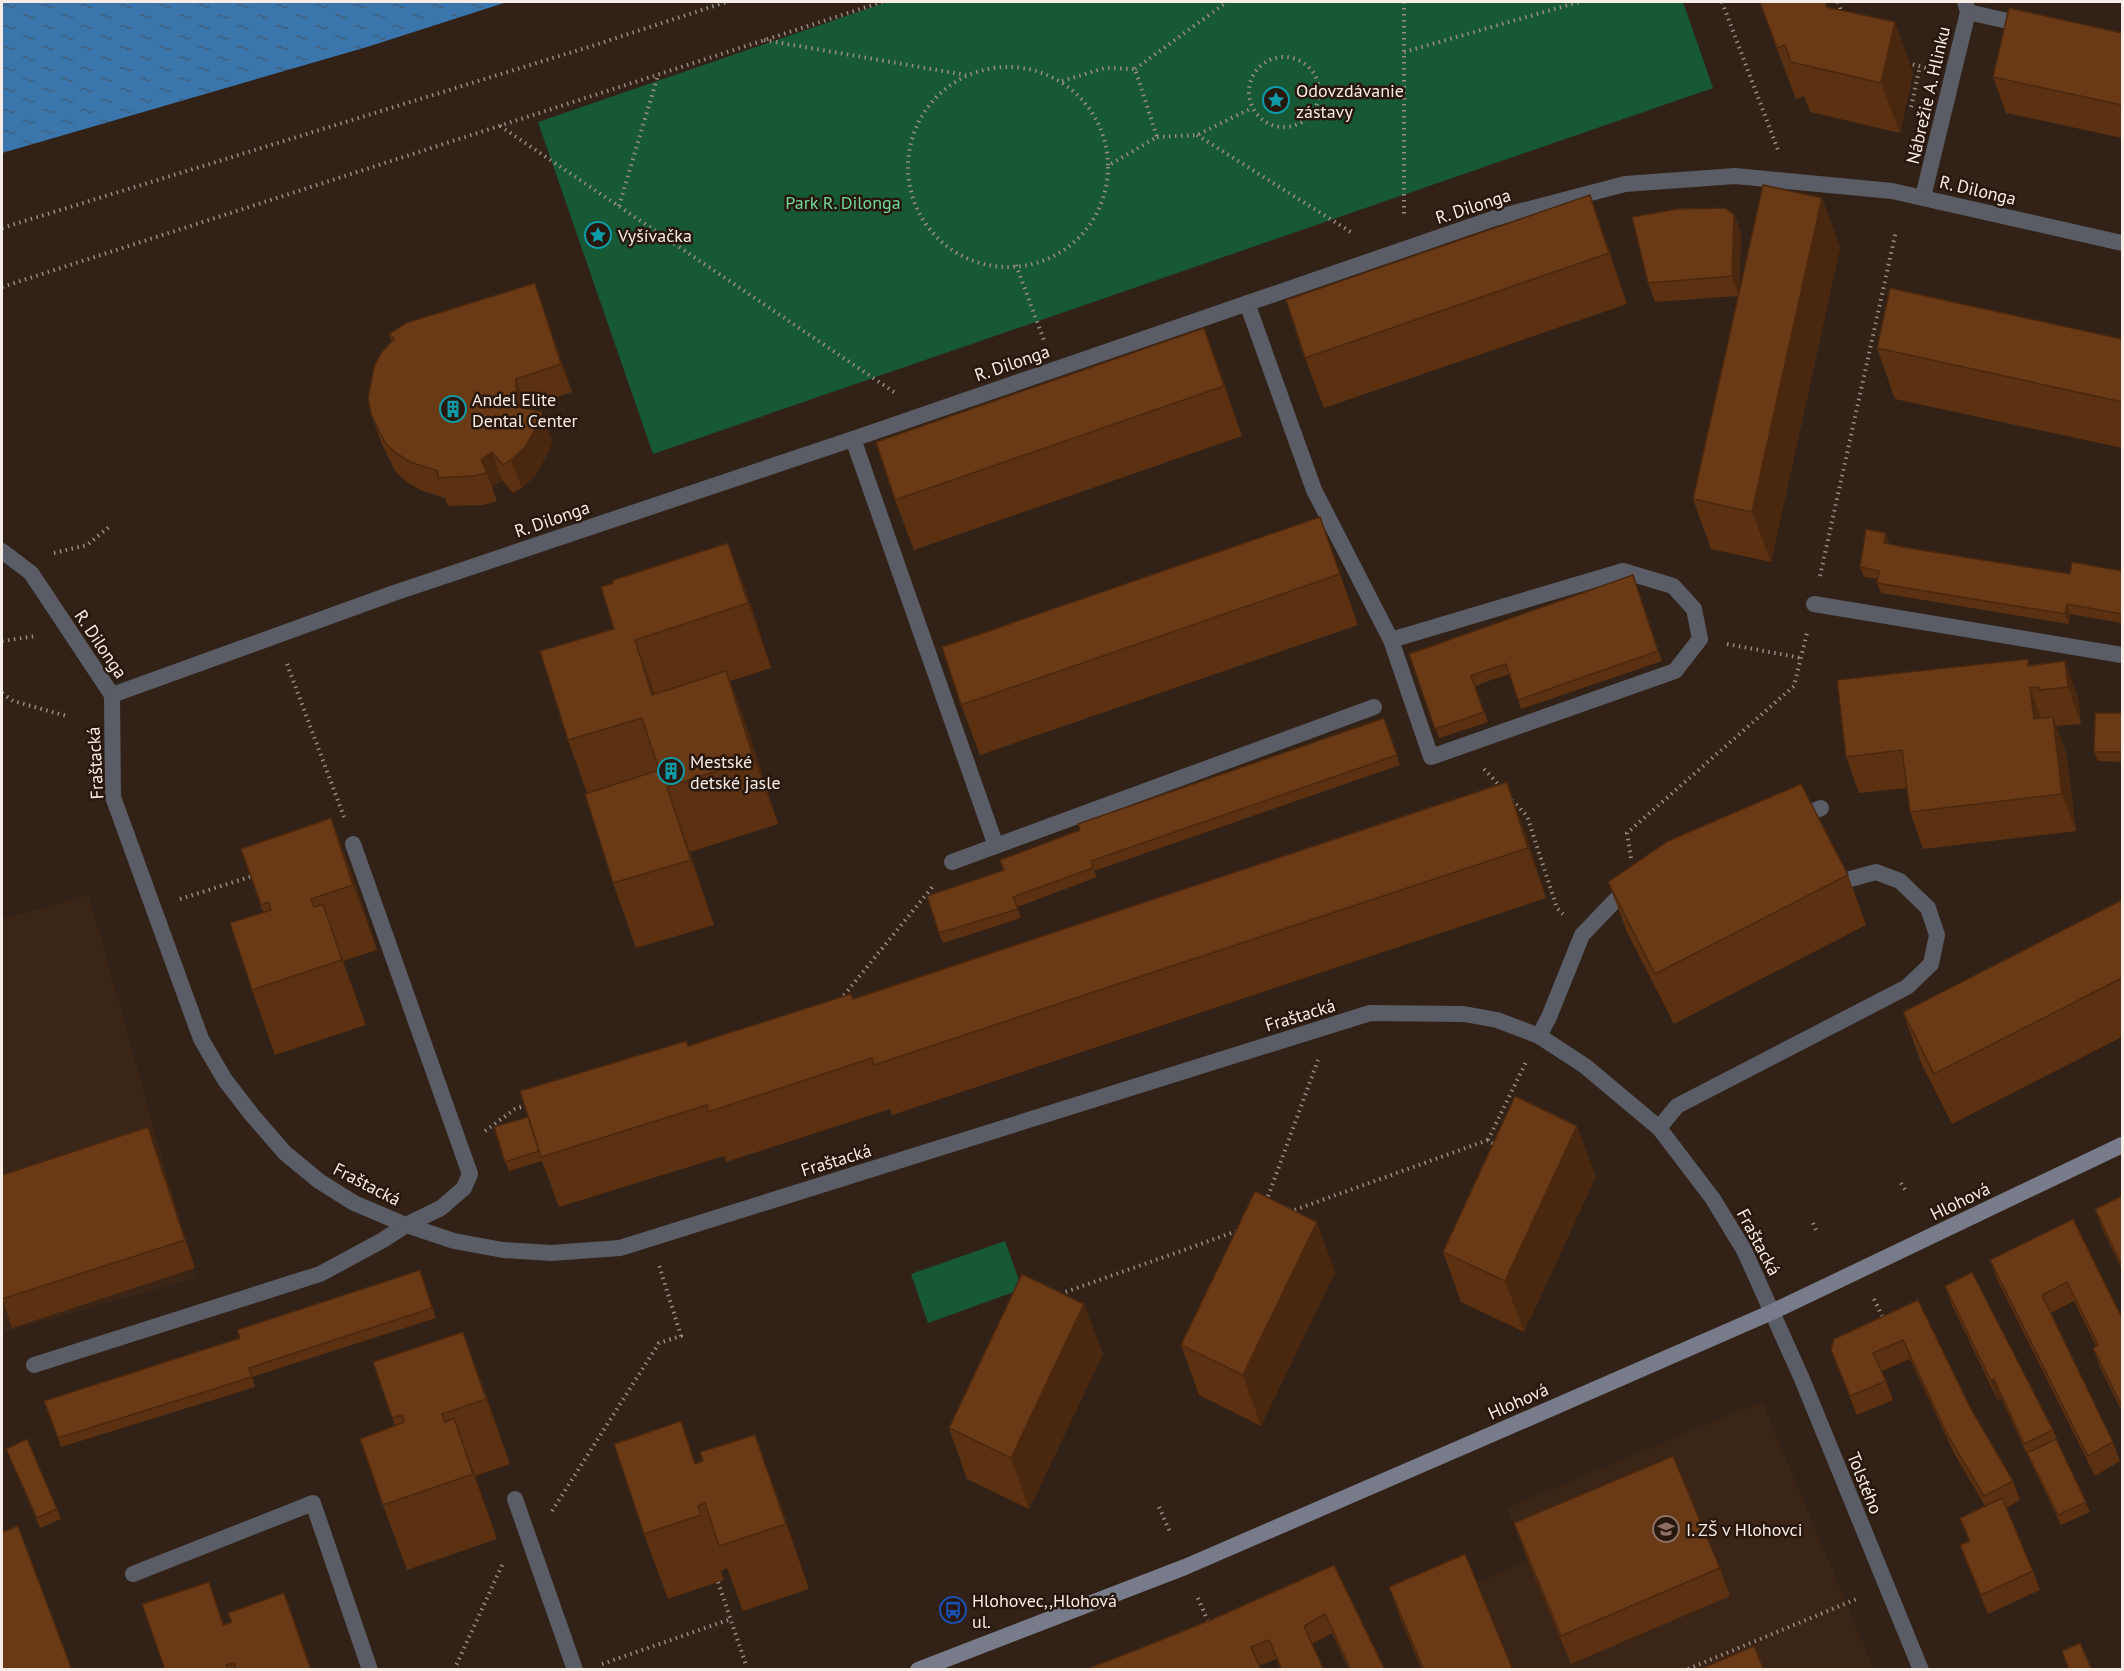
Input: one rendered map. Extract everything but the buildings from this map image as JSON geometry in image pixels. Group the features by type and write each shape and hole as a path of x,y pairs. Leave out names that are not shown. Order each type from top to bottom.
{"main road":[{"name":"Hlohová","path":"918,1670 1185,1567 1772,1312 2122,1144"}],"street":[{"path":"1967,7 2045,30"},
{"name":"Nábrežie A. Hlinku","path":"1923,197 1967,7"},
{"name":"R. Dilonga","path":"2,551 30,573 111,695 394,593 853,439 1494,218 1624,184 1735,176 1892,191 2122,243"},
{"path":"1247,303 1329,531 1391,640 1431,757 1675,671 1700,639 1694,609 1673,586 1623,571 1391,640"},
{"path":"853,439 942,674 996,846"},
{"path":"1814,604 2122,655"},
{"name":"Fraštacká","path":"111,695 113,796 201,1038 225,1080 285,1153 319,1181 346,1197 406,1226 454,1241 503,1250 551,1253 620,1248 1370,1013 1464,1014 1497,1020 1539,1036 1585,1066 1659,1128 1713,1199 1736,1234 1772,1312"},
{"path":"952,862 1374,707"},
{"path":"1777,825 1821,808"},
{"path":"34,1365 320,1274 441,1208 464,1188 470,1174 353,844"},
{"path":"1659,1128 1677,1106 1906,987 1930,963 1937,935 1928,908 1900,881 1876,872 1843,881"},
{"path":"1539,1036 1582,935 1640,878"},
{"name":"Tolstého","path":"1772,1312 1921,1670"},
{"path":"515,1500 575,1670"},
{"path":"133,1574 313,1503 370,1670"}],"path":[{"path":"2,228 726,2"},
{"path":"2,287 882,2"},
{"path":"1062,81 1105,68 1135,69 1227,2"},
{"path":"1404,2 1404,220"},
{"path":"1404,52 1579,2"},
{"path":"1722,2 1791,182"},
{"path":"1838,2 1845,21"},
{"path":"763,40 966,75"},
{"path":"1294,58 1304,63 1318,81 1320,93 1318,104 1312,115 1303,123 1280,128 1259,117 1252,107 1249,96 1254,74 1261,65 1271,59 1294,58"},
{"path":"1896,61 1953,75"},
{"path":"998,67 1032,69 1062,81 1087,104 1103,133 1109,165 1104,198 1089,227 1065,250 1035,264 1016,266 1002,267 970,259 941,242 921,216 909,185 909,151 919,120 939,94 966,75 998,67"},
{"path":"1135,69 1157,137"},
{"path":"619,206 658,74"},
{"path":"1109,165 1157,137 1197,135 1252,107"},
{"path":"499,126 897,394"},
{"path":"1197,135 1357,236"},
{"path":"1640,878 1627,833 1794,686 1896,231"},
{"path":"1016,266 1045,343"},
{"path":"1877,317 1888,320"},
{"path":"50,554 87,545 109,527"},
{"path":"2,641 40,635"},
{"path":"1700,639 1801,658"},
{"path":"286,663 353,844"},
{"path":"2,693 14,701 67,716"},
{"path":"1463,745 1503,789"},
{"path":"1511,798 1527,816 1557,908 1582,935"},
{"path":"837,1004 952,862"},
{"path":"174,901 263,872"},
{"path":"1263,1212 1330,1026"},
{"path":"1281,1215 1488,1140 1539,1036"},
{"path":"460,1149 515,1109 537,1102"},
{"path":"1488,1140 1499,1149"},
{"path":"1901,1183 1905,1191"},
{"path":"1813,1223 1818,1232"},
{"path":"1050,1298 1248,1227"},
{"path":"454,1670 508,1553 531,1544 659,1343 681,1336 651,1238"},
{"path":"1874,1299 1887,1325"},
{"path":"1159,1507 1170,1532"},
{"path":"718,1582 746,1665"},
{"path":"1688,1670 1862,1596"},
{"path":"1198,1598 1209,1624"},
{"path":"598,1666 730,1619"}],"shaded area":[{"path":"89,895 196,1278 2,1333 2,919"},
{"name":"I. ZŠ v Hlohovci","path":"1762,1401 1874,1669 1421,1669 1399,1615 1528,1561 1507,1508"}],"green space":[{"name":"Park R. Dilonga","path":"887,2 1683,2 1713,88 653,454 538,122"},
{"path":"1005,1241 1022,1289 928,1323 911,1274"}],"water":[{"path":"2,2 507,2 367,47 2,153"}],"place":[{"name":"Odovzdávanie zástavy","path":"1276,100"},
{"name":"Vyšívačka","path":"598,235"},
{"name":"Andel Elite Dental Center","path":"453,409"},
{"name":"Mestské detské jasle","path":"671,771"},
{"name":"I. ZŠ v Hlohovci","path":"1666,1529"},
{"name":"Hlohovec,,Hlohová ul.","path":"953,1610"}]}
